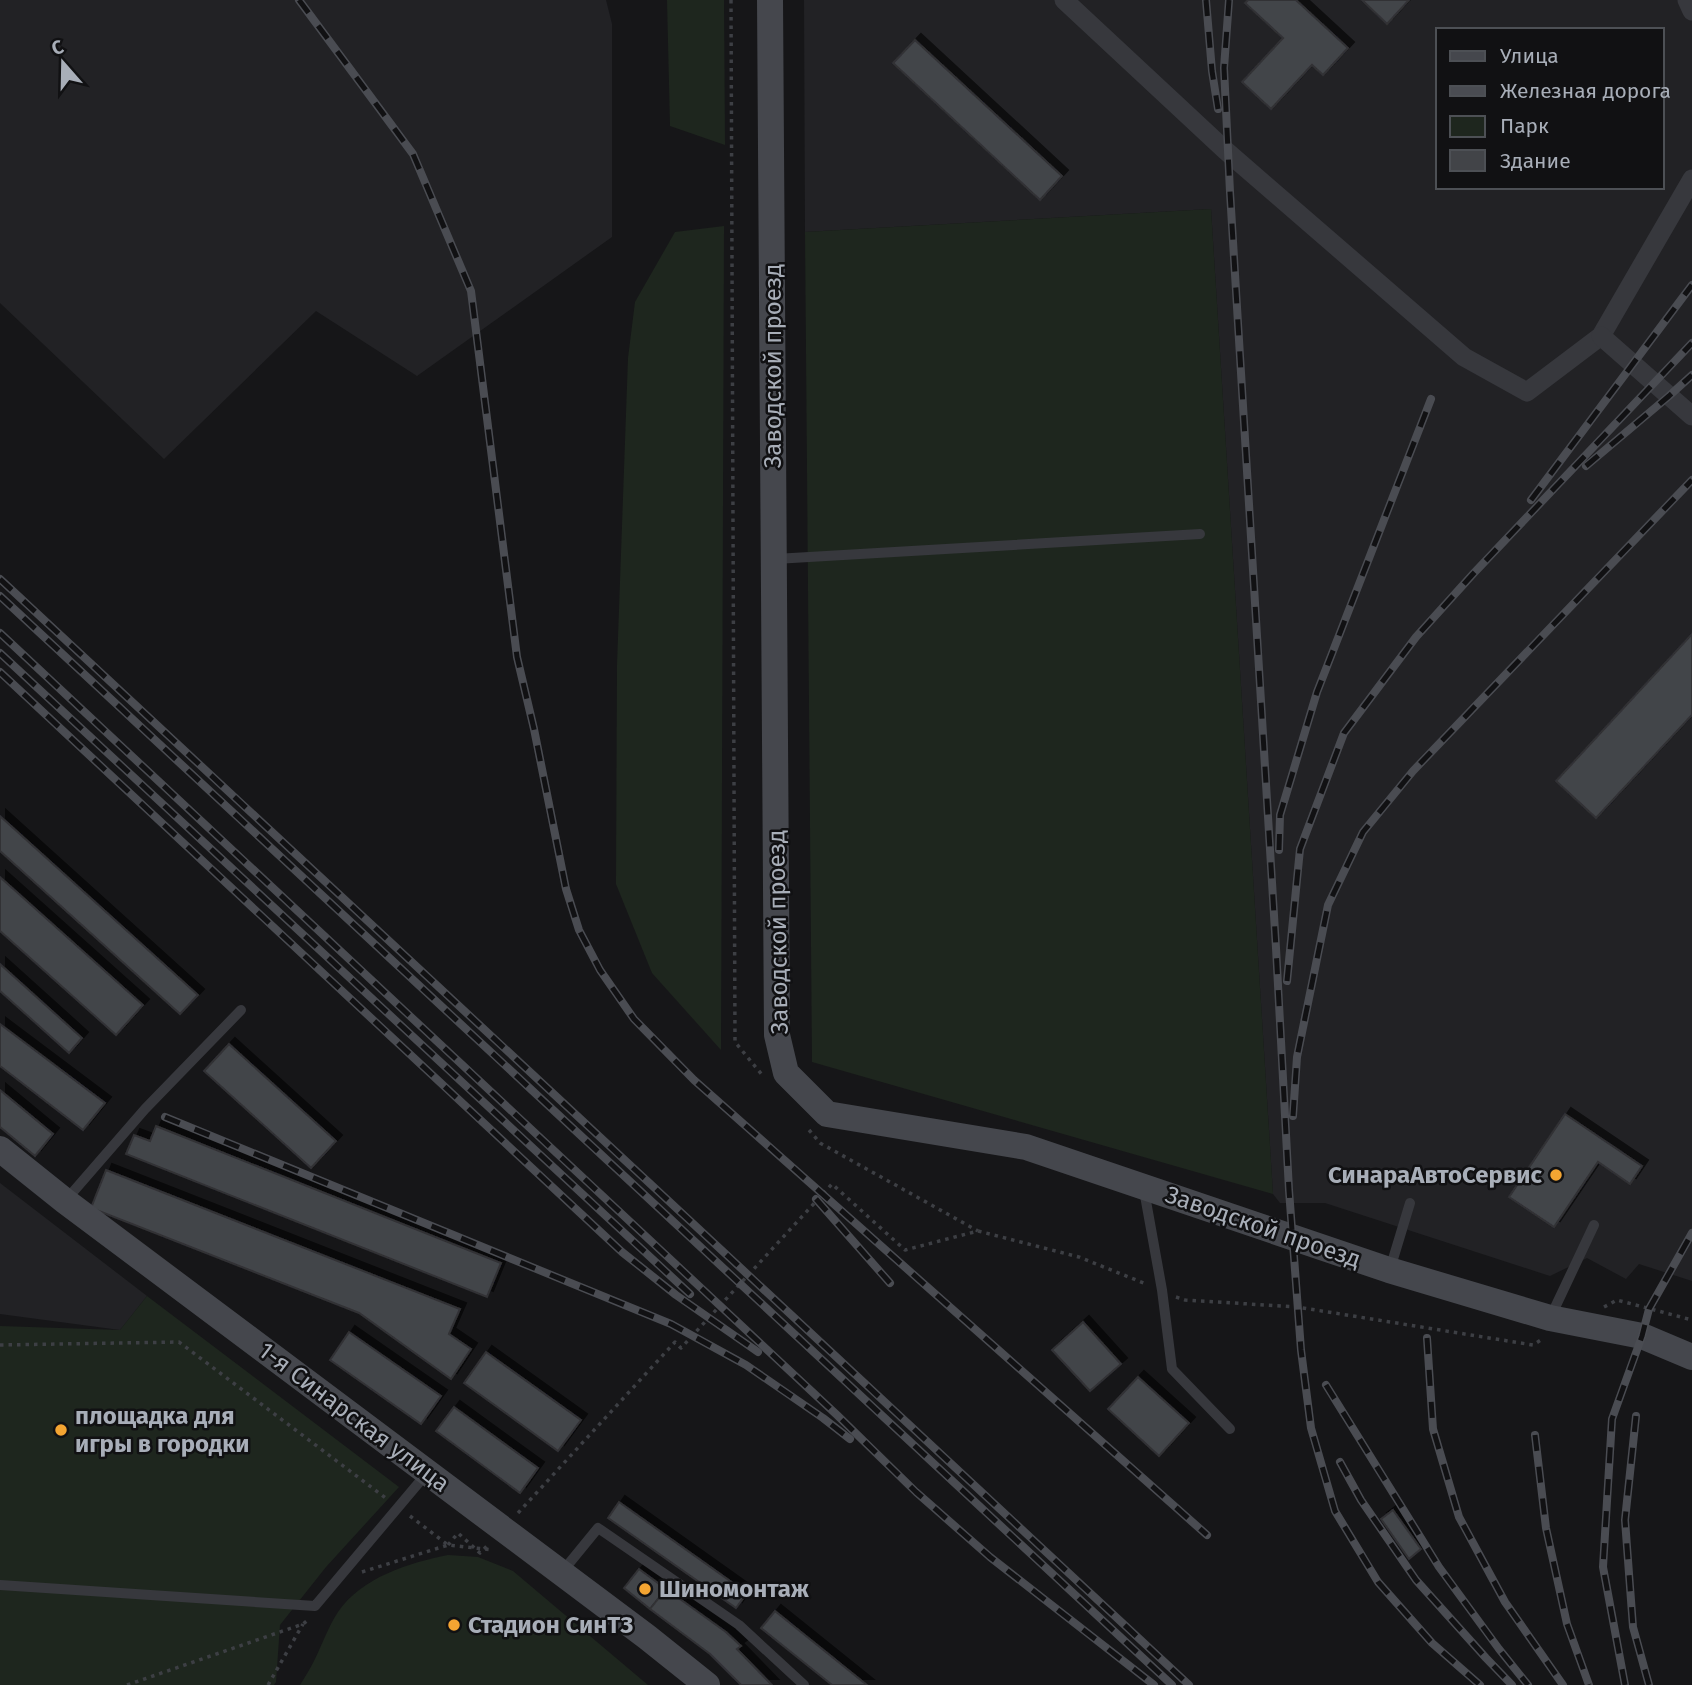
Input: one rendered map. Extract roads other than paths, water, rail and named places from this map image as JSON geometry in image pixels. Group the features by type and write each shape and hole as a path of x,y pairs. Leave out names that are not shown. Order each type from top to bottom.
{"street":[{"name":"Заводской проезд","path":"770,0 777,1035 786,1073 827,1114 1026,1147 1390,1270 1561,1320 1642,1336 1692,1357"},
{"path":"1064,0 1225,150 1464,357 1527,392 1601,336 1692,179"},
{"path":"1687,0 1692,11"},
{"path":"1601,336 1692,416"},
{"name":"1-я Синарская улица","path":"0,1149 65,1201 428,1472 707,1685"}],"lane":[{"path":"774,559 1200,534"},
{"path":"65,1201 145,1109 241,1010"},
{"path":"1143,1186 1172,1369 1230,1429"},
{"path":"1390,1270 1410,1203"},
{"path":"1561,1320 1594,1225"},
{"path":"0,1586 314,1606 428,1472"},
{"path":"561,1573 598,1528 739,1625 804,1685"}],"railway":[{"path":"299,0 413,154 471,291 517,657 566,889 579,930 600,970 634,1019 694,1080 1207,1535"},
{"path":"1206,0 1218,109"},
{"path":"1229,0 1224,68 1230,192 1289,1190 1301,1350 1311,1428 1335,1511 1378,1582 1432,1643 1480,1685"},
{"path":"1531,500 1692,285"},
{"path":"1287,981 1300,849 1344,733 1416,637 1692,343"},
{"path":"1586,466 1692,375"},
{"path":"1279,850 1280,815 1317,692 1431,399"},
{"path":"1293,1116 1297,1057 1328,905 1363,832 1413,771 1692,480"},
{"path":"0,579 1189,1685"},
{"path":"0,596 1172,1685"},
{"path":"0,633 837,1415 916,1492 990,1557 1154,1685"},
{"path":"0,653 690,1294"},
{"path":"0,672 622,1252 676,1295 758,1352"},
{"path":"165,1117 671,1324 746,1365 850,1439"},
{"path":"816,1199 890,1283"},
{"path":"1625,1685 1603,1567 1612,1419 1649,1309 1692,1233"},
{"path":"1427,1338 1433,1429 1459,1517 1505,1602 1563,1685"},
{"path":"1326,1385 1439,1567 1528,1685"},
{"path":"1636,1416 1625,1520 1633,1627 1649,1685"},
{"path":"1535,1435 1546,1528 1567,1624 1589,1685"},
{"path":"1340,1462 1361,1500 1416,1580 1512,1685"}],"place":[{"name":"СинараАвтоСервис","path":"1556,1175"},
{"name":"площадка для игры в городки","path":"61,1430"},
{"name":"Шиномонтаж","path":"645,1589"},
{"name":"Стадион СинТЗ","path":"454,1625"}]}
